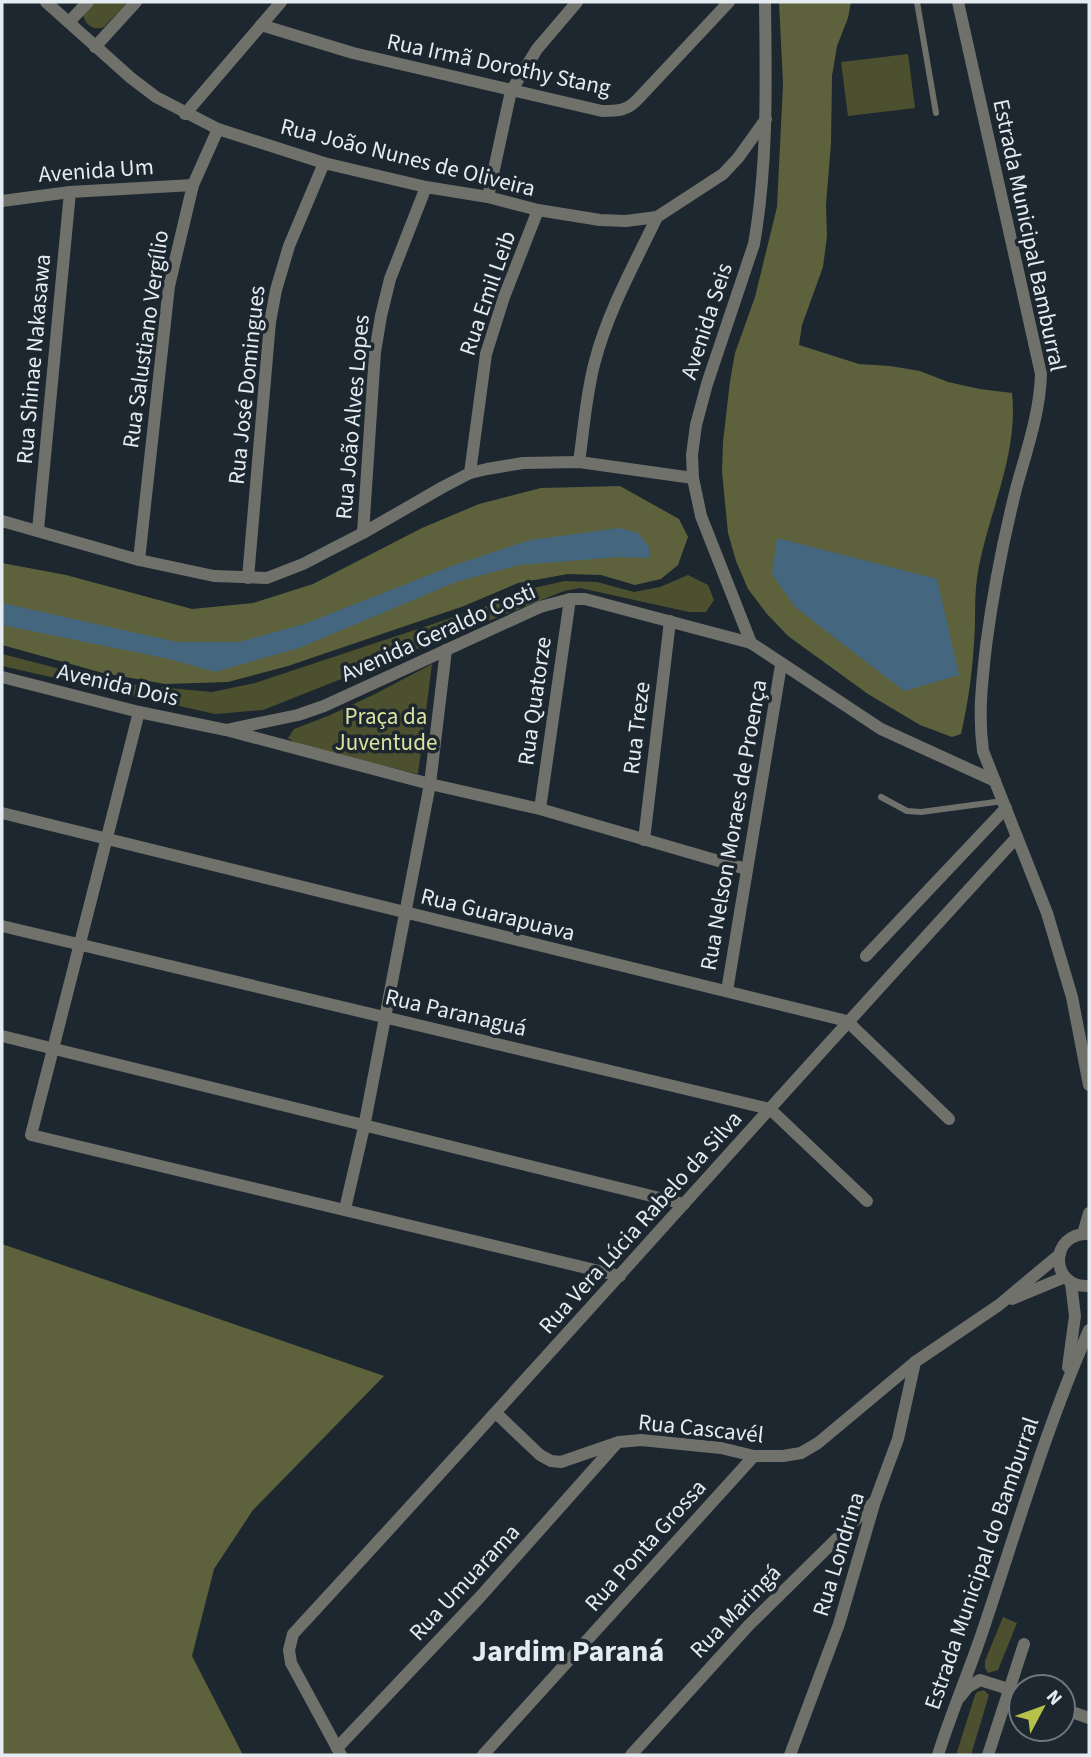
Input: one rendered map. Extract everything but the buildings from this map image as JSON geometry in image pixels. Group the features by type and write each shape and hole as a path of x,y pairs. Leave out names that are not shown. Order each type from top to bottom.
{"street":[{"name":"Rua João Nunes de Oliveira","path":"46,2 131,78 185,114 218,129 324,163 426,187 600,220 626,221 657,217 723,174 738,158 766,118"},
{"path":"69,22 88,2"},
{"path":"96,47 136,2"},
{"path":"185,114 281,2"},
{"path":"488,197 511,91 537,49 577,2"},
{"name":"Rua Irmã Dorothy Stang","path":"261,24 354,53 602,111 620,111 631,107 729,2"},
{"name":"Avenida Seis","path":"751,643 701,516 693,478 695,435 703,398 754,244 760,205 766,118 765,2"},
{"name":"Estrada Municipal Bamburral","path":"958,2 1041,374 1036,413 1003,540 991,607 979,727 983,751 1047,913 1066,976 1089,1085"},
{"name":"Rua Salustiano Vergílio","path":"139,560 169,286 193,185 218,129"},
{"name":"Rua José Domingues","path":"248,578 270,322 285,256 324,163"},
{"name":"Avenida Um","path":"2,201 70,192 193,185"},
{"name":"Rua João Alves Lopes","path":"363,533 375,352 381,316 390,278 426,187"},
{"name":"Rua Shinae Nakasawa","path":"38,530 70,192"},
{"name":"Rua Emil Leib","path":"470,474 486,354 503,297 538,210"},
{"path":"579,462 595,360 605,331 657,217"},
{"path":"2,521 139,560 214,576 267,578 291,570 470,474 523,463 579,462 693,478"},
{"name":"Avenida Geraldo Costi","path":"226,730 298,715 324,706 540,607 570,599 585,600 751,643"},
{"name":"Rua Quatorze","path":"540,809 570,599"},
{"name":"Rua Treze","path":"644,839 670,621"},
{"path":"751,643 881,729 995,780"},
{"path":"345,1209 364,1127 430,784 446,650"},
{"name":"Rua Nelson Moraes de Proença","path":"727,992 781,664"},
{"name":"Avenida Dois","path":"2,677 540,809 746,869"},
{"path":"139,712 31,1135 620,1276"},
{"path":"866,956 1004,805"},
{"name":"Rua Guarapuava","path":"2,813 847,1021"},
{"name":"Rua Vera Lúcia Rabelo da Silva","path":"339,1752 291,1663 289,1650 293,1634 496,1414 847,1021 1017,837"},
{"name":"Rua Paranaguá","path":"2,926 770,1108"},
{"path":"847,1021 949,1119"},
{"path":"2,1036 684,1204"},
{"path":"770,1108 867,1201"},
{"path":"1086,1234 1089,1213"},
{"name":"Rua Cascavél","path":"496,1414 540,1455 551,1461 572,1460 619,1442 661,1440 754,1456 801,1453 818,1443 915,1362 999,1305 1060,1254 1068,1240 1086,1234"},
{"name":"Estrada Municipal do Bamburral","path":"1060,1254 1060,1270 1068,1280 1075,1316 1065,1384"},
{"path":"1068,1280 1078,1286 1089,1286"},
{"name":"Rua Cascavél","path":"999,1305 1068,1280"},
{"name":"Estrada Municipal do Bamburral","path":"938,1755 1065,1384 1089,1330"},
{"name":"Rua Londrina","path":"790,1754 839,1625 875,1501 898,1439 915,1362"},
{"name":"Rua Umuarama","path":"339,1752 619,1442"},
{"name":"Rua Ponta Grossa","path":"483,1755 754,1456"},
{"name":"Rua Maringá","path":"631,1755 749,1625 875,1501"},
{"path":"980,1680 978,1659 982,1632"},
{"path":"1018,1673 1024,1644"},
{"path":"954,1704 968,1687 980,1680 1007,1688"},
{"path":"988,1755 1007,1710"}],"lane":[{"path":"917,2 936,113"},
{"path":"881,797 907,811 921,812 1004,805"}],"green space":[{"path":"92,2 128,2 104,27 94,28 88,25 83,15"},
{"path":"779,2 851,2 837,46 832,76 827,236 823,267 802,325 799,345 859,364 920,371 948,382 1012,393 1011,440 977,578 975,635 966,711 961,734 952,737 920,725 868,694 788,636 748,589 728,533 722,472 730,381 735,353 755,297 777,207 783,84"},
{"path":"908,54 915,108 848,116 841,62"},
{"path":"620,486 679,519 688,537 678,565 661,579 635,585 601,575 568,574 518,583 464,606 288,666 228,682 165,684 103,673 2,645 2,563 66,575 192,609 253,603 313,584 422,528 479,504 541,488"},
{"name":"Praça da Juventude","path":"688,575 708,585 714,600 706,612 689,612 580,588 564,591 263,710 215,714 2,666 2,654 136,685 212,692 255,683 496,603 529,589 565,581 597,582 634,592 660,587"},
{"name":"Praça da Juventude","path":"432,664 418,774 298,745 288,738 294,729 373,695"},
{"path":"2,1244 384,1376 253,1510 214,1569 192,1656 243,1755 2,1755"},
{"path":"1003,1617 1017,1623 998,1670 988,1673 985,1661"},
{"path":"984,1690 989,1695 971,1755 956,1755 975,1695"}],"water":[{"path":"619,528 638,533 649,547 649,558 619,557 519,565 456,582 299,648 215,672 169,659 2,625 2,603 177,642 239,642 304,624 452,566 530,540"},
{"path":"777,538 937,579 959,675 904,691 795,607 772,574"}],"district":[{"name":"Jardim Paraná","path":"568,1651"}]}
